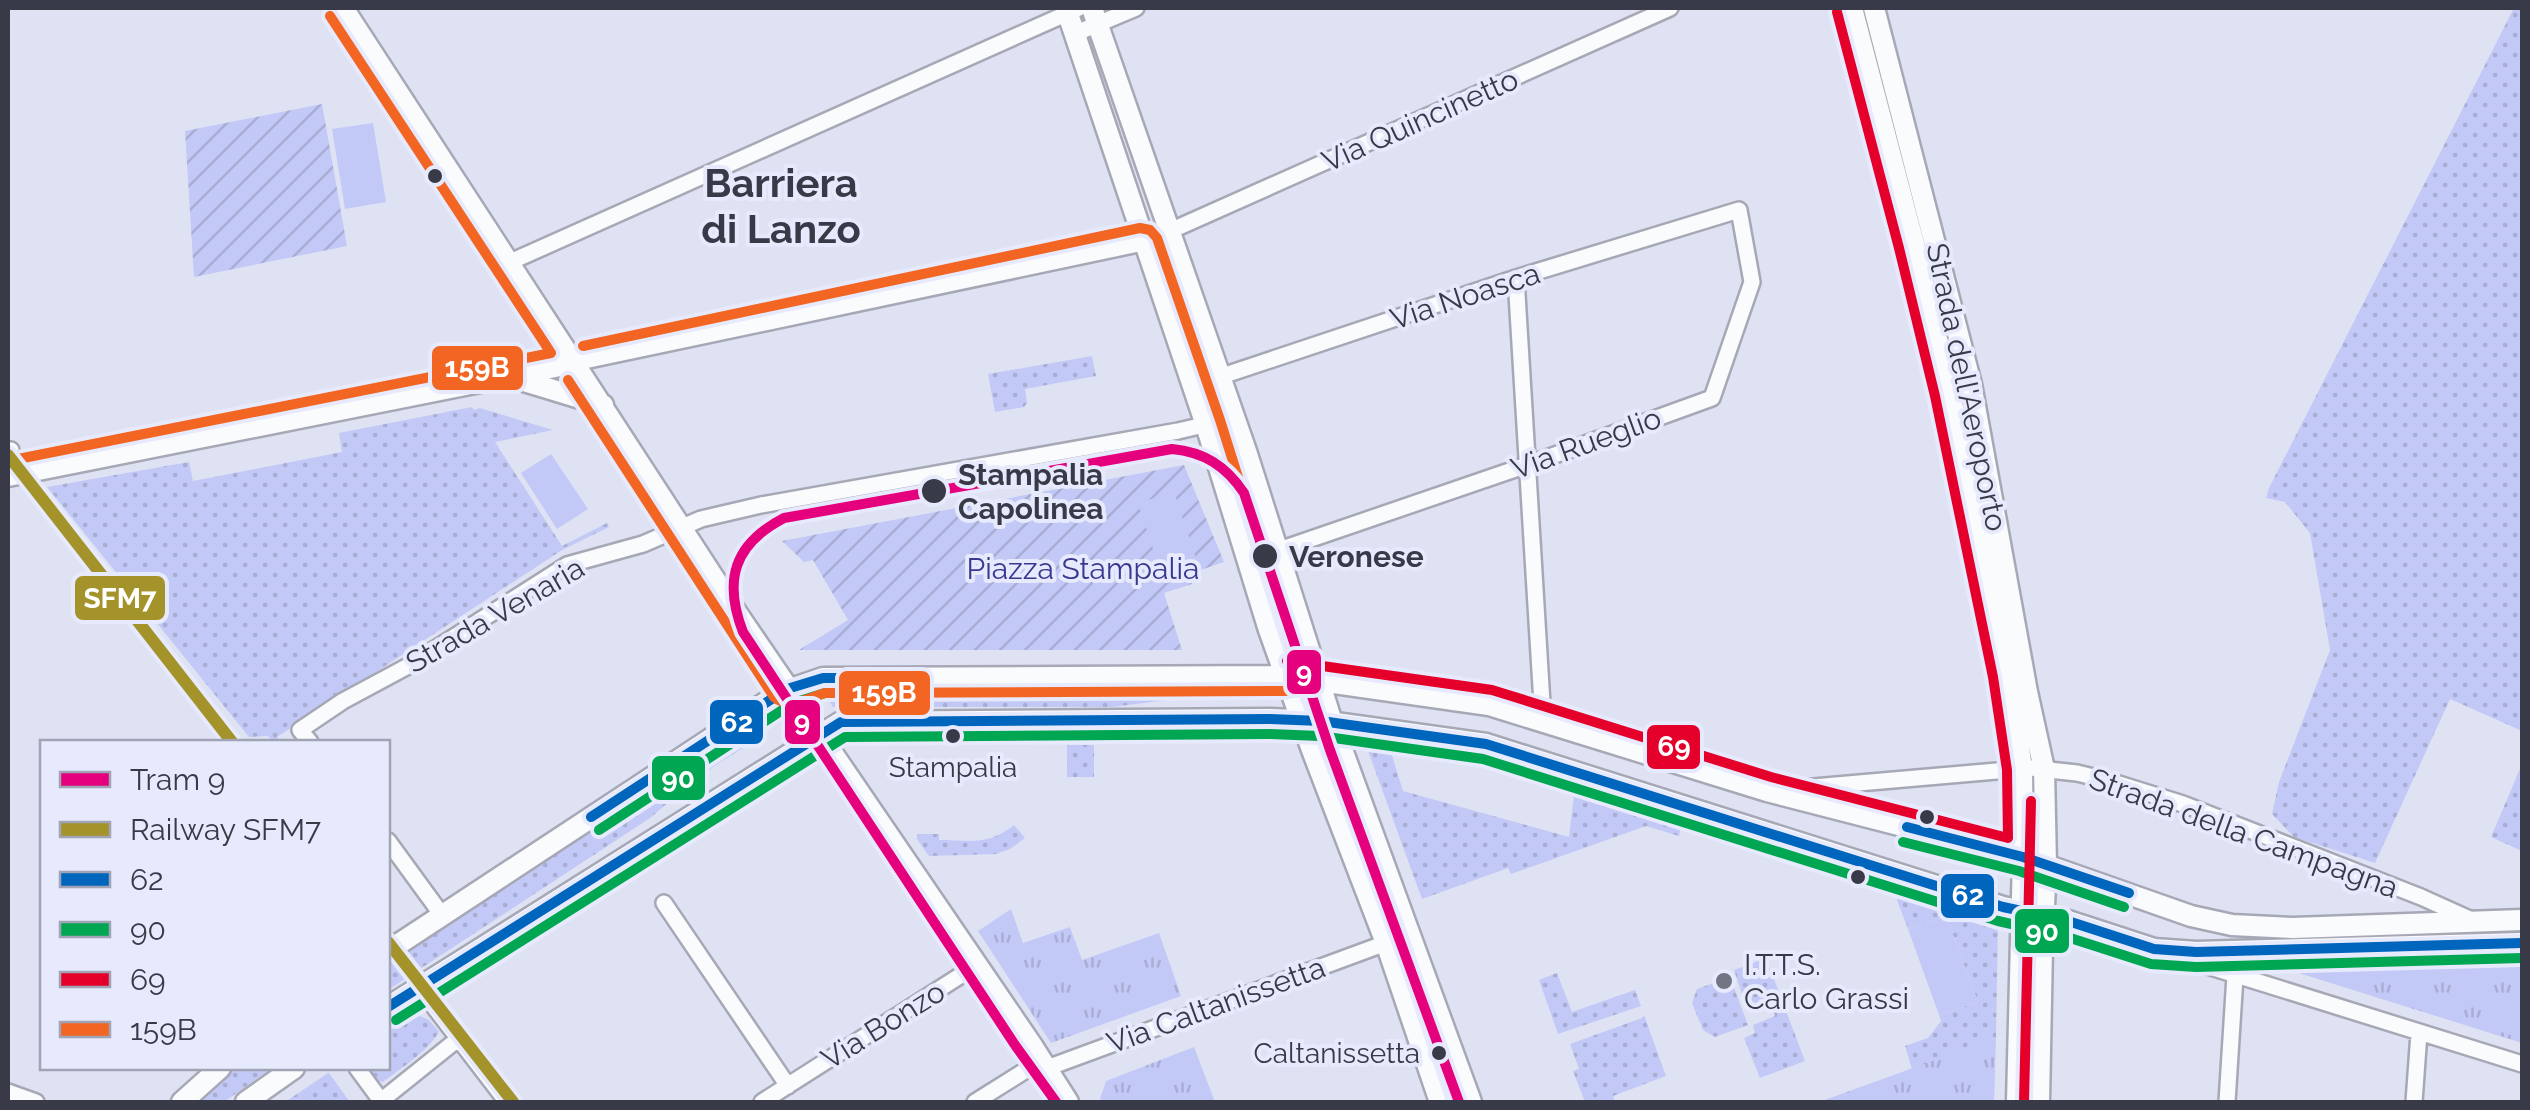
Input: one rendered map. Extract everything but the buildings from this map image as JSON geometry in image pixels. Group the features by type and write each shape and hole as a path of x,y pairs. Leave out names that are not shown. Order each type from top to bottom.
{"main road":[{"path":"344,8 787,689 1068,1102"},
{"name":"Strada dell'Aeroporto","path":"1852,8 1950,393 2008,674 2033,769"},
{"name":"Strada dell'Aeroporto","path":"1874,8 1971,384 2027,692 2033,769"},
{"path":"1071,9 1074,34 1206,425 1285,676 1386,944 1440,1102"},
{"path":"1095,16 1234,418 1332,722 1470,1102"},
{"path":"8,476 576,363"},
{"path":"509,377 603,404"},
{"path":"390,950 787,689 823,678 1285,676 1489,705 1767,791 2023,857 2191,916 2250,928 2522,920"},
{"path":"390,1006 841,722 1332,722 1486,744 2021,912 2068,921 2154,949 2196,952 2522,942"},
{"path":"2017,1102 2023,857 2033,769"},
{"path":"2033,769 2046,865 2039,1102"},
{"path":"182,1102 218,1070"},
{"path":"246,1102 291,1070"}],"street":[{"path":"1074,34 1095,16 1136,8"},
{"name":"Via Quincinetto","path":"576,363 1143,243 1670,8"},
{"path":"510,262 1071,9"},
{"name":"Via Noasca","path":"1192,386 1516,278 1739,210"},
{"name":"Via Rueglio","path":"1276,551 1528,466 1712,398 1752,282 1739,210"},
{"path":"1516,278 1543,720"},
{"path":"680,526 761,505 1234,418"},
{"name":"Strada Venaria","path":"305,736 343,700 410,666 567,565 644,544 680,526"},
{"name":"Strada della Campagna","path":"1767,791 2033,769 2078,773 2182,804 2476,922"},
{"path":"390,844 442,915"},
{"name":"Via Bonzo","path":"664,903 788,1086"},
{"name":"Via Caltanissetta","path":"976,1102 1044,1064 1386,944"},
{"path":"2154,949 2522,1064"},
{"name":"Via Bonzo","path":"762,1102 977,965"},
{"path":"2227,1102 2235,976"},
{"path":"418,988 507,1102"},
{"path":"2414,1102 2419,1032"},
{"path":"359,1070 382,1101 458,1039"},
{"path":"8,1092 36,1102"}],"green space":[{"path":"2514,8 2522,8 2522,731 2450,699 2375,863 2294,837 2272,814 2279,782 2330,650 2310,533 2285,502 2266,498"},
{"path":"322,104 347,246 194,277 185,131"},
{"path":"373,123 386,202 345,209 332,129"},
{"path":"1092,356 1096,376 1025,389 1024,407 995,412 988,374"},
{"path":"472,407 553,430 495,442 562,546 607,523 609,527 562,550 277,737 279,740 249,737 47,487 189,462 193,481 342,452 339,433"},
{"path":"551,454 588,509 557,529 521,473"},
{"name":"Piazza Stampalia","path":"1184,465 1224,562 1189,574 1192,584 1164,593 1182,650 799,650 848,620 813,560 804,562 782,541"},
{"path":"1174,492 1198,564 1162,576 1138,503"},
{"path":"1256,683 1275,683 1279,694 1270,699 1175,699 1112,707 833,707 825,695 936,695 992,687 1251,687"},
{"path":"755,723 763,735 699,776 650,818 390,989 390,962"},
{"path":"1067,745 1094,745 1094,777 1067,777"},
{"path":"1367,748 1391,752 1403,791 1569,837 1574,795 1681,828 1679,836 1646,826 1511,874 1508,868 1422,899"},
{"path":"2522,764 2522,851 2491,837"},
{"path":"1014,825 1025,838 996,854 929,856 917,839 917,834 939,834 939,840 979,840 996,836"},
{"path":"1899,894 1998,924 1996,1038 1912,1069 1905,1046 1928,1038 1941,1021 1939,1015 1978,1002 1946,916 1908,929 1897,900"},
{"path":"1011,909 1023,943 1070,927 1082,960 1159,933 1181,996 1051,1043 978,931"},
{"path":"1946,916 1978,1002 1939,1015 1908,929"},
{"path":"1766,958 1805,1061 1760,1078 1744,1038 1755,1033 1753,1025 1775,1016 1770,1001 1747,1009 1734,970"},
{"path":"2522,962 2522,1043 2283,968"},
{"path":"1557,973 1572,1012 1635,990 1641,1006 1558,1034 1539,980"},
{"path":"1730,977 1748,1025 1715,1037 1703,1030 1692,1003 1697,989"},
{"path":"414,1013 429,1020 439,1032 427,1047 383,1082 370,1070 390,1070 390,1031"},
{"path":"1644,1015 1666,1076 1613,1096 1615,1102 1585,1102 1573,1071 1579,1069 1570,1044"},
{"path":"1996,1038 1994,1102 1819,1102"},
{"path":"1194,1047 1215,1102 1100,1099 1106,1081"},
{"path":"231,1070 269,1070 224,1102 193,1102"},
{"path":"328,1073 350,1102 285,1102"}],"tram line":[{"name":"9","path":"1056,1102 743,632 734,580 737,565 754,539 784,518 1172,449 1213,462 1244,493 1330,750 1459,1102"}],"rail line":[{"name":"SFM7","path":"8,455 230,740"},
{"name":"SFM7","path":"390,945 513,1102"}],"transit line":[{"name":"69","path":"1287,661 1492,690 1771,777 2008,838 2007,770 1993,677 1935,396 1837,12"},
{"name":"159B","path":"8,461 551,353 330,16"},
{"name":"159B","path":"568,380 780,701 799,702 825,693 1285,691 1298,682 1299,671 1220,420 1157,238 1150,230 1140,228 583,346"},
{"name":"69","path":"1299,671 1400,938 1454,1097"},
{"name":"62","path":"591,817 787,689 823,678 899,678"},
{"name":"90","path":"599,830 793,703 825,693 899,693"},
{"name":"62","path":"390,1006 841,722 1321,721 1486,744 2003,907 2068,921 2154,949 2196,952 2522,943"},
{"name":"90","path":"396,1020 845,737 1320,736 1483,759 1998,921 2064,936 2151,964 2196,967 2522,958"},
{"name":"69","path":"2024,1102 2031,801"},
{"name":"62","path":"1907,827 2023,857 2129,893"},
{"name":"90","path":"1903,842 2019,871 2124,907"}],"place":[{"name":"Stampalia Capolinea","path":"934,491"},
{"name":"Veronese","path":"1265,556"},
{"name":"Stampalia","path":"953,736"},
{"name":"I.T.T.S. Carlo Grassi","path":"1724,981"},
{"name":"Caltanissetta","path":"1439,1053"}],"district":[{"name":"Barriera di Lanzo","path":"781,205"}]}
